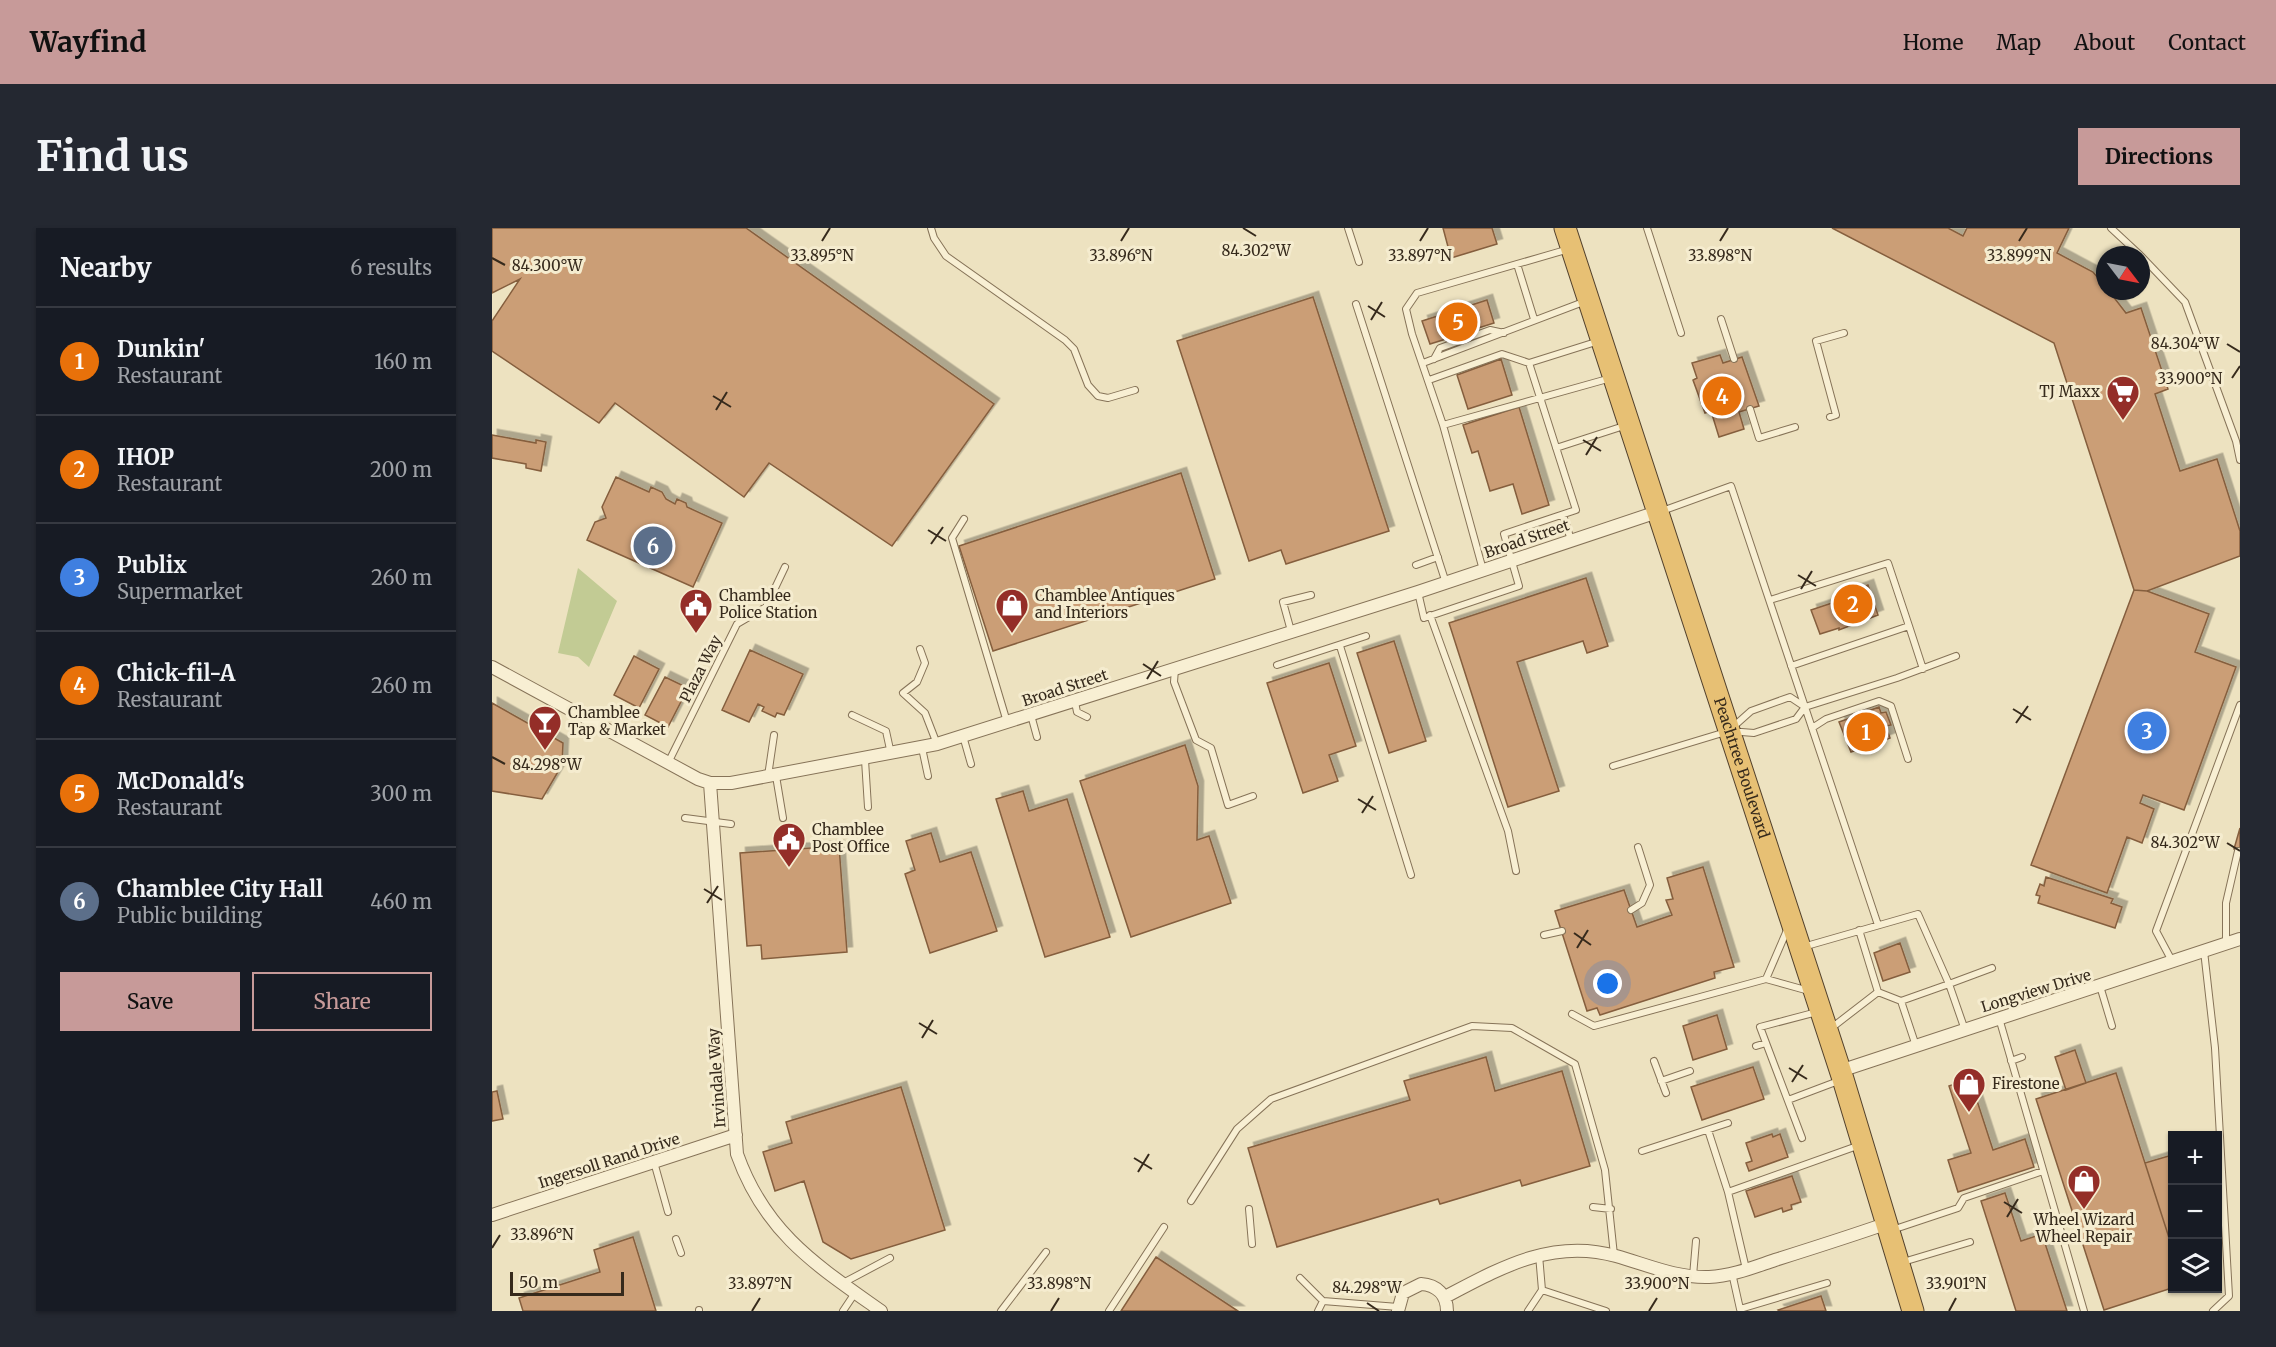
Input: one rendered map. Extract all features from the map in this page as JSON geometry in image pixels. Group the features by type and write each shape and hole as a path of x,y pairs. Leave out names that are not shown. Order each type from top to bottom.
{"highway":[{"name":"Peachtree Boulevard","path":"1569,238 1842,1075 1913,1311"}],"street":[{"name":"Broad Street","path":"492,667 668,763 710,783 721,784 865,760 937,744 1446,583 1657,512"},
{"name":"Irvindale Way","path":"710,783 737,1154 744,1176 767,1216 806,1257 881,1311"},
{"name":"Longview Drive","path":"1842,1075 1999,1017 2240,939"},
{"name":"Ingersoll Rand Drive","path":"492,1215 736,1135"},
{"path":"1445,1298 1509,1264 1539,1254 1573,1250 1614,1256 1667,1272 1693,1276 1732,1273 1889,1227"},
{"path":"1398,1309 1403,1293 1415,1285 1433,1286 1445,1298 1447,1311"}],"lane":[{"path":"931,228 934,238 946,256 1074,349 1088,385 1098,396 1108,398 1135,390"},
{"path":"1348,228 1359,262"},
{"path":"1647,228 1681,333"},
{"path":"2112,228 2130,246"},
{"path":"1483,570 1443,425 1412,334 1406,309 1417,293 1517,264 1569,238"},
{"path":"1517,264 1534,319"},
{"path":"2150,266 2185,302 2236,441 2240,460"},
{"path":"1423,363 1589,300"},
{"path":"1356,304 1446,583"},
{"path":"1721,319 1734,359"},
{"path":"1830,417 1836,415 1816,342 1844,333"},
{"path":"1428,380 1502,354 1529,363 1602,340"},
{"path":"1418,592 1424,618 1518,586 1504,534 1576,510 1529,363"},
{"path":"1443,425 1614,377"},
{"path":"1750,409 1759,438 1795,427"},
{"path":"1556,448 1629,424"},
{"path":"1657,512 1731,486 1878,925"},
{"path":"1563,515 1571,540"},
{"path":"964,519 952,538 1007,722"},
{"path":"1416,565 1438,557"},
{"path":"1770,600 1888,563 1923,669"},
{"name":"Plaza Way","path":"668,763 737,624 766,607 785,567"},
{"path":"1291,631 1283,602 1311,595"},
{"path":"1430,615 1508,831 1516,871"},
{"path":"1791,666 1909,626"},
{"path":"1277,665 1366,636"},
{"path":"1340,646 1411,875"},
{"path":"920,649 925,663 917,682 903,693 925,713 937,744"},
{"path":"1613,765 1729,731 1754,733 1796,719 1805,707 1956,656"},
{"path":"1175,668 1174,682 1196,740 1210,748 1228,804 1253,796"},
{"path":"1729,731 1751,711 1790,697 1805,707"},
{"path":"1812,728 1826,719 1879,701 1891,706 1908,759"},
{"path":"1075,702 1077,711 1088,717"},
{"path":"2173,962 2156,931 2240,705"},
{"path":"852,715 886,732 892,754"},
{"path":"1030,715 1037,737"},
{"path":"774,735 772,777 783,818"},
{"path":"963,736 970,764"},
{"path":"922,748 928,776"},
{"path":"865,760 868,807"},
{"path":"685,818 731,824"},
{"path":"1631,910 1642,903 1650,885 1638,847"},
{"path":"2226,944 2226,903 2238,851"},
{"path":"1800,948 1918,914 1949,984 1965,1030"},
{"path":"1766,980 1791,921"},
{"path":"1859,930 1878,992"},
{"path":"1544,935 1562,931"},
{"path":"2204,951 2215,1048 2229,1296 2213,1311"},
{"path":"1878,992 1900,1001 1992,968"},
{"path":"1572,1014 1594,1026 1766,980 1816,1001"},
{"path":"2100,986 2112,1026"},
{"path":"1827,1032 1878,992"},
{"path":"1802,1138 1760,1027 1816,1001"},
{"path":"1900,1001 1917,1047"},
{"path":"1999,1017 2084,1311"},
{"path":"1191,1201 1237,1129 1271,1099 1472,1026 1512,1028 1575,1064 1605,1170 1611,1209 1614,1256"},
{"path":"1756,1047 1766,1043"},
{"path":"2011,1061 2022,1057"},
{"path":"1654,1061 1666,1093"},
{"path":"1661,1081 1690,1071"},
{"path":"1788,1100 1842,1075"},
{"path":"1642,1151 1728,1123"},
{"path":"1708,1130 1728,1192 1746,1269"},
{"path":"1728,1192 1863,1144"},
{"path":"654,1162 668,1212"},
{"path":"1889,1227 1958,1208 1964,1198 2043,1171"},
{"path":"1593,1207 1611,1209"},
{"path":"1249,1209 1252,1244"},
{"path":"1109,1311 1164,1227"},
{"path":"676,1239 681,1253"},
{"path":"1693,1276 1696,1241"},
{"path":"1900,1263 1970,1242"},
{"path":"1001,1311 1046,1252"},
{"path":"1528,1311 1542,1290 1539,1254"},
{"path":"843,1283 890,1258"},
{"path":"1732,1273 1740,1310 1827,1283"},
{"path":"1300,1278 1323,1300 1398,1309"},
{"path":"1542,1290 1606,1311"},
{"path":"843,1311 855,1293"},
{"path":"1318,1311 1323,1300"}],"green space":[{"path":"578,568 617,601 589,667 578,657 558,653"}],"building":[{"path":"492,228 746,228 994,404 892,546 769,463 744,497 615,403 599,423 492,351 492,321 520,279 492,293"},
{"path":"1443,228 1492,228 1497,244 1451,258"},
{"path":"1832,228 1948,228 1963,236 1967,228 2069,228 2057,253 2096,276 2096,300 2116,300 2126,313 2141,308 2168,389 2155,394 2180,471 2217,459 2240,531 2240,556 2147,591 2134,590 2054,343"},
{"path":"1313,297 1389,531 1286,564 1281,550 1249,561 1177,341"},
{"path":"1487,300 1494,323 1469,331 1470,335 1447,343 1446,339 1430,344 1422,321"},
{"path":"1720,355 1723,363 1742,357 1759,406 1739,412 1744,429 1719,437 1711,411 1705,413 1693,380 1697,378 1692,363"},
{"path":"1501,359 1512,395 1468,409 1457,375"},
{"path":"1519,407 1549,505 1522,514 1513,484 1490,491 1478,451 1472,453 1463,425"},
{"path":"492,435 536,443 536,440 546,442 541,471 526,468 526,464 492,458"},
{"path":"1181,473 1215,579 993,651 959,546"},
{"path":"616,477 649,492 651,487 662,492 666,499 675,504 677,499 686,503 687,507 722,523 693,587 587,540 595,522 606,518 602,507"},
{"path":"1586,578 1608,646 1587,653 1583,641 1517,662 1559,791 1508,807 1449,623"},
{"path":"1868,585 1878,615 1839,630 1839,628 1820,634 1811,610 1850,597 1849,592"},
{"path":"2134,590 2147,591 2209,614 2195,652 2236,667 2184,810 2143,795 2140,803 2154,809 2142,843 2127,837 2107,893 2031,865"},
{"path":"1394,641 1426,741 1389,753 1357,653"},
{"path":"750,650 803,674 784,715 777,713 775,717 762,711 764,707 758,704 749,722 722,710"},
{"path":"634,656 659,669 639,708 614,695"},
{"path":"1329,663 1356,746 1329,755 1338,781 1303,793 1267,683"},
{"path":"665,677 688,688 668,727 645,715"},
{"path":"492,703 563,743 562,765 542,799 492,791"},
{"path":"1879,707 1881,713 1886,712 1891,725 1886,726 1890,738 1851,752 1839,722 1853,717 1852,713 1859,710 1860,714"},
{"path":"1185,745 1198,786 1197,840 1209,836 1231,903 1131,937 1080,781"},
{"path":"1023,791 1029,811 1067,799 1110,937 1045,957 996,799"},
{"path":"2240,828 2240,850 2234,849"},
{"path":"931,833 940,862 971,852 997,931 930,953 905,874 915,870 906,841"},
{"path":"839,846 847,952 762,959 761,945 747,946 740,853"},
{"path":"1703,867 1734,967 1714,972 1715,978 1600,1015 1597,1008 1587,1011 1555,911 1624,890 1637,927 1672,915 1666,900 1673,899 1667,878"},
{"path":"2046,877 2113,899 2111,903 2122,907 2115,928 2038,903 2040,896 2036,895 2040,884 2044,886"},
{"path":"1900,943 1910,972 1883,981 1874,953"},
{"path":"1717,1015 1727,1049 1693,1060 1683,1026"},
{"path":"2075,1050 2086,1083 2066,1090 2055,1057"},
{"path":"1486,1057 1495,1091 1562,1071 1590,1166 1522,1186 1520,1180 1440,1204 1438,1199 1277,1247 1248,1148 1410,1100 1404,1081"},
{"path":"1753,1067 1764,1099 1702,1120 1691,1087"},
{"path":"2116,1073 2168,1235 2168,1289 2104,1310 2036,1099"},
{"name":"Firestone","path":"1970,1079 1993,1150 2025,1139 2034,1167 1958,1192 1948,1160 1971,1153 1949,1086"},
{"path":"901,1087 945,1230 851,1259 823,1242 804,1181 775,1191 763,1152 792,1143 786,1122"},
{"path":"497,1091 503,1119 492,1121 492,1092"},
{"path":"1772,1134 1773,1137 1780,1134 1788,1157 1749,1171 1746,1163 1752,1161 1746,1143"},
{"path":"2168,1156 2168,1235 2145,1163"},
{"path":"1792,1176 1801,1202 1791,1205 1792,1209 1783,1212 1782,1208 1755,1217 1746,1191"},
{"path":"2005,1193 2021,1241 2042,1234 2067,1311 2016,1311 1981,1201"},
{"path":"633,1237 656,1311 523,1311 519,1298 600,1272 594,1250"},
{"path":"1156,1257 1238,1311 1121,1311"},
{"path":"1821,1296 1826,1311 1778,1310"}],"place":[{"name":"McDonald's","path":"1458,322"},
{"name":"Chick-fil-A","path":"1722,396"},
{"name":"TJ Maxx","path":"2123,421"},
{"name":"Chamblee City Hall","path":"653,546"},
{"name":"IHOP","path":"1853,604"},
{"name":"Chamblee Police Station","path":"696,634"},
{"name":"Chamblee Antiques and Interiors","path":"1012,634"},
{"name":"Publix","path":"2147,731"},
{"name":"Dunkin'","path":"1866,732"},
{"name":"Chamblee Tap & Market","path":"545,751"},
{"name":"Chamblee Post Office","path":"789,868"},
{"name":"Firestone","path":"1969,1113"},
{"name":"Wheel Wizard Wheel Repair","path":"2084,1210"}]}
